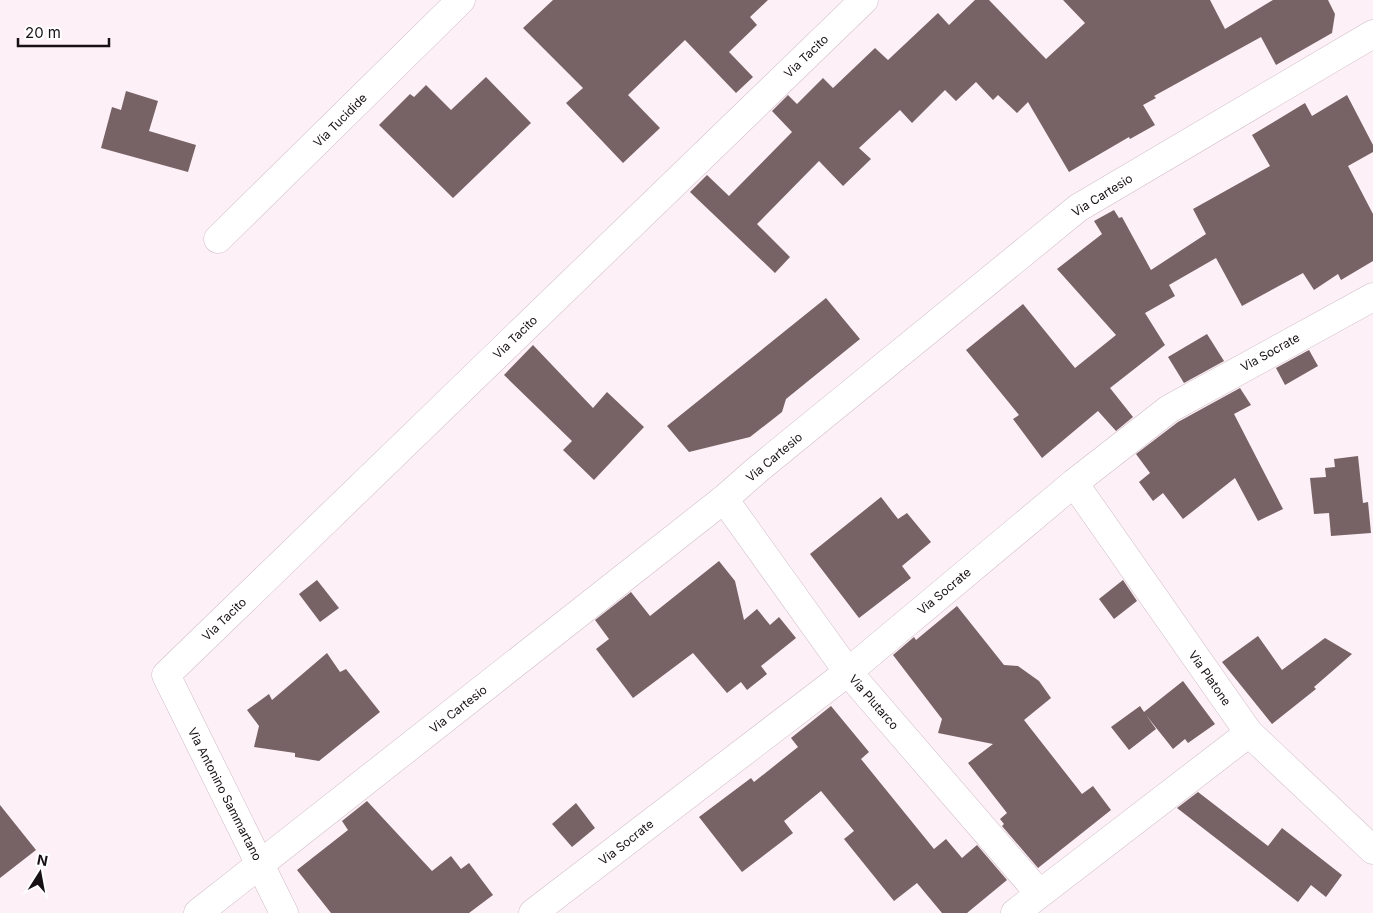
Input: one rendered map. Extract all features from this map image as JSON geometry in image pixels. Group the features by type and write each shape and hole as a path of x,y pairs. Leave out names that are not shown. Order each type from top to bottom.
{"street":[{"name":"Via Tucidide","path":"218,239 461,0"},
{"name":"Via Tacito","path":"166,675 864,0"},
{"name":"Via Cartesio","path":"198,913 724,499 1078,208 1373,34"},
{"name":"Via Socrate","path":"533,913 848,672 1074,482 1169,409 1373,297"},
{"name":"Via Platone","path":"1074,482 1249,733 1373,850"},
{"name":"Via Plutarco","path":"724,499 848,672 1039,893"},
{"name":"Via Antonino Sammartano","path":"166,675 284,913"},
{"path":"1015,913 1249,733"}],"building":[{"path":"553,0 768,0 750,17 757,25 729,52 753,77 736,93 685,40 628,95 660,128 623,163 566,103 583,88 523,28"},
{"path":"975,0 989,0 1046,59 1085,23 1063,0 1210,0 1225,29 1273,0 1328,0 1335,14 1332,33 1276,65 1261,37 1154,96 1156,98 1143,105 1155,125 1130,139 1129,137 1069,172 1028,102 1017,113 998,95 993,100 976,82 956,101 945,90 912,123 900,110 859,148 871,159 843,186 819,161 757,224 790,257 775,273 690,192 707,175 729,196 792,132 772,111 788,95 797,104 823,78 833,88 875,48 888,60 938,13 949,25"},
{"path":"486,77 531,123 453,198 379,125 410,94 414,97 426,85 451,110"},
{"path":"126,91 158,101 149,131 196,145 188,172 101,148 112,107 121,110"},
{"path":"1347,95 1373,145 1373,152 1348,166 1373,214 1373,261 1341,280 1338,274 1314,290 1303,273 1242,306 1216,258 1169,285 1175,296 1145,313 1165,345 1110,388 1133,417 1116,431 1098,411 1042,458 1013,419 1019,415 966,350 1023,304 1075,368 1116,335 1057,269 1102,234 1094,221 1114,210 1119,218 1122,217 1151,270 1206,234 1193,209 1270,166 1252,135 1305,103 1312,116"},
{"path":"826,298 860,339 786,399 782,412 750,437 689,452 667,426"},
{"path":"1207,334 1224,361 1184,383 1168,357"},
{"path":"533,345 593,408 607,392 644,427 594,480 563,450 572,441 504,375"},
{"path":"1309,350 1318,366 1285,385 1276,368"},
{"path":"1240,388 1251,405 1234,414 1283,509 1258,521 1235,478 1183,519 1163,493 1153,501 1139,482 1150,473 1136,454 1178,422"},
{"path":"1358,456 1363,503 1368,502 1371,533 1331,536 1329,513 1314,514 1310,478 1326,477 1325,468 1335,467 1334,459"},
{"path":"881,497 898,519 907,513 931,542 902,566 911,578 859,618 810,554"},
{"path":"719,561 735,581 744,620 757,609 770,625 779,617 796,638 761,666 767,674 747,690 741,682 727,693 693,653 633,698 596,649 609,639 595,620 631,592 650,616"},
{"path":"317,580 339,608 320,622 299,594"},
{"path":"1123,580 1137,601 1114,619 1099,599"},
{"path":"957,606 1004,665 1018,666 1039,681 1051,698 1024,720 1082,794 1093,786 1111,810 1038,868 1002,826 1004,824 1000,819 1007,813 968,763 993,744 938,733 942,719 893,655 914,637 916,640"},
{"path":"1258,636 1282,670 1325,638 1352,654 1314,687 1316,689 1272,724 1222,662"},
{"path":"327,653 340,672 346,669 380,712 319,761 295,757 295,753 254,747 259,726 247,710 269,694 272,700"},
{"path":"1183,681 1215,724 1188,743 1185,739 1173,749 1146,715 1156,729 1129,750 1111,727 1140,706 1144,712"},
{"path":"831,706 869,752 861,759 934,849 946,839 962,858 977,845 1007,880 967,913 942,913 917,883 894,901 844,839 854,831 821,791 784,821 793,833 742,872 699,817 751,778 754,782 798,747 791,738"},
{"path":"1198,792 1268,846 1282,828 1342,875 1326,897 1311,885 1298,902 1177,808"},
{"path":"367,801 432,871 451,856 461,869 469,863 493,895 469,913 331,913 297,870 348,830 342,821"},
{"path":"576,803 595,828 572,847 552,824"},
{"path":"0,805 36,850 0,878"}]}
